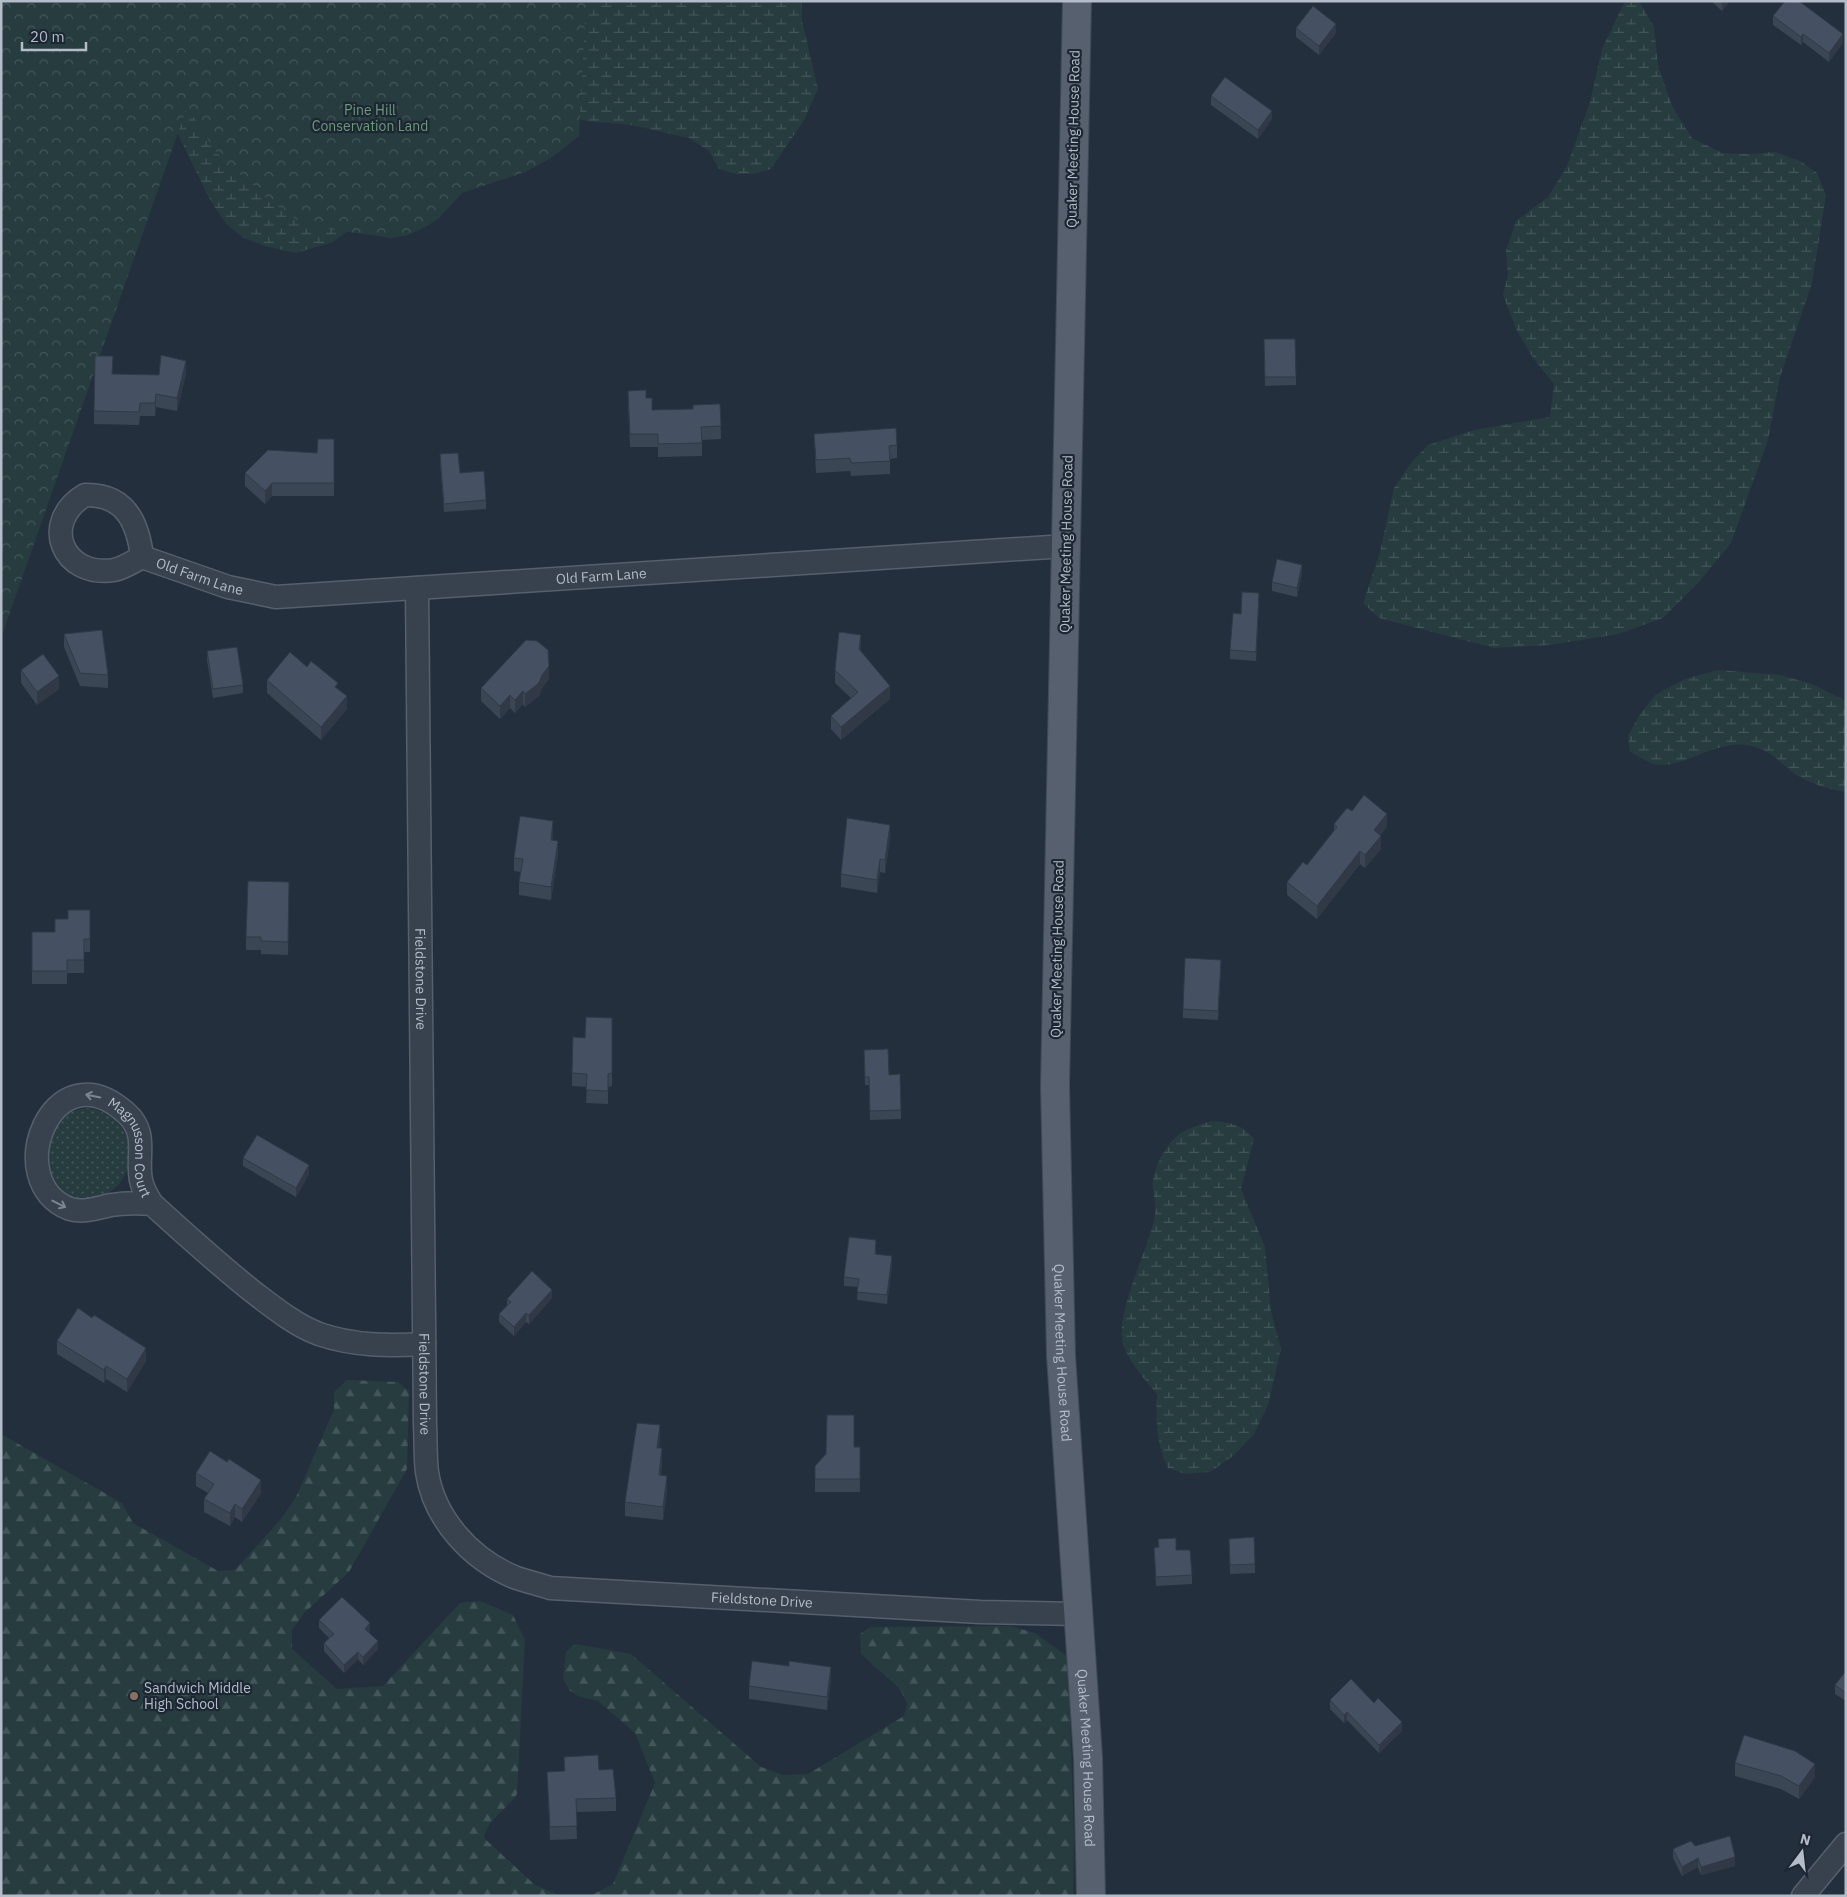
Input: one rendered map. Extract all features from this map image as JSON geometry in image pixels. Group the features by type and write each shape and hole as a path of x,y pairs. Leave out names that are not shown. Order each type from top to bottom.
{"main road":[{"name":"Quaker Meeting House Road","path":"1077,1 1056,965 1056,1183 1061,1356 1088,1757 1091,1896"}],"street":[{"name":"Old Farm Lane","path":"142,557 228,587 276,597 1066,546"},
{"name":"Fieldstone Drive","path":"417,588 424,1344 427,1472 436,1505 457,1537 482,1558 513,1576 552,1588 980,1612 1078,1614"},
{"name":"Magnusson Court","path":"152,1204 138,1202 81,1211 71,1210 48,1198 34,1183 28,1163 27,1151 34,1127 42,1116 58,1102 76,1095 98,1097 112,1102 135,1124 139,1134 142,1147 140,1178 144,1192 152,1204 220,1266 272,1306 302,1326 319,1334 361,1344 386,1346 424,1344"},
{"path":"1803,1896 1846,1844"}],"green space":[{"name":"Pine Hill Conservation Land","path":"1,1 586,1 579,136 551,158 525,172 462,193 438,219 408,235 391,238 306,226 266,198 250,181 230,168 215,150 187,107 1,638"},
{"path":"176,1 802,1 802,21 818,89 804,120 771,169 753,174 736,174 719,169 709,151 689,138 631,125 587,121 535,109 364,219 333,242 296,253 265,246 244,238 226,224 210,200 170,118"},
{"path":"1625,1 1639,1 1654,27 1658,66 1672,106 1692,138 1722,153 1751,154 1775,152 1800,161 1817,173 1826,195 1812,283 1780,377 1768,440 1731,543 1699,582 1663,618 1618,634 1550,645 1494,648 1379,618 1363,603 1380,552 1394,488 1411,463 1428,445 1474,430 1550,417 1554,384 1533,358 1516,329 1503,295 1508,275 1506,251 1516,221 1548,197 1567,166 1590,102 1602,49"},
{"path":"1718,670 1780,675 1812,684 1846,701 1846,792 1804,779 1792,772 1769,753 1751,746 1727,746 1681,762 1658,765 1630,752 1628,736 1639,716 1655,695 1685,679"},
{"path":"90,1108 103,1112 122,1127 128,1137 131,1148 130,1159 127,1171 113,1190 94,1198 74,1197 56,1189 49,1181 43,1136 55,1119 76,1110"},
{"path":"1212,1121 1224,1122 1240,1127 1254,1139 1241,1189 1265,1247 1271,1311 1281,1349 1268,1405 1254,1434 1233,1456 1210,1472 1185,1474 1168,1468 1164,1459 1158,1432 1157,1394 1128,1356 1123,1343 1122,1329 1128,1297 1152,1228 1155,1214 1154,1175 1163,1152 1182,1133"},
{"path":"347,1380 398,1382 409,1391 407,1469 349,1572 304,1613 292,1630 292,1649 337,1689 383,1686 460,1603 480,1601 513,1615 525,1640 517,1794 489,1825 484,1838 535,1885 561,1896 1,1896 1,1434 122,1503 133,1523 218,1571 235,1570 281,1519 296,1497 334,1410 334,1392"},
{"path":"1010,1626 1035,1633 1068,1657 1074,1841 1073,1896 590,1896 613,1884 655,1783 635,1733 598,1701 578,1696 569,1690 563,1678 566,1652 575,1644 631,1654 761,1767 783,1775 808,1774 904,1716 907,1703 900,1689 861,1654 860,1634 870,1627"}],"building":[{"path":"1785,1 1799,1 1843,34 1829,53 1803,34 1801,37 1773,16"},
{"path":"1313,6 1336,24 1319,46 1296,28"},
{"path":"1225,77 1272,111 1258,130 1211,96"},
{"path":"1264,339 1295,339 1296,377 1265,377"},
{"path":"161,355 186,361 177,398 156,394 155,403 140,403 139,412 94,411 95,356 113,356 112,374 159,375"},
{"path":"646,390 646,398 652,398 652,410 693,409 693,405 720,404 721,426 701,427 702,443 658,444 658,434 630,434 628,391"},
{"path":"896,428 897,445 889,446 890,461 851,463 850,458 816,460 814,434"},
{"path":"318,439 334,439 334,483 272,483 265,491 245,473 268,450 317,453"},
{"path":"458,453 460,473 484,471 486,500 444,504 440,454"},
{"path":"1277,559 1302,565 1297,588 1272,582"},
{"path":"1242,592 1259,593 1256,652 1230,650 1233,613 1241,614"},
{"path":"102,630 108,675 80,673 64,634"},
{"path":"839,632 861,635 859,649 890,686 841,727 831,716 858,692 835,670"},
{"path":"526,640 537,641 548,650 549,666 539,683 525,694 523,691 515,700 510,695 500,706 481,688"},
{"path":"237,647 243,685 213,689 207,651"},
{"path":"290,652 307,667 311,661 338,683 335,687 347,696 321,727 267,680"},
{"path":"43,654 59,676 37,692 21,670"},
{"path":"1364,795 1387,814 1374,830 1381,836 1365,855 1360,851 1317,906 1287,882 1303,862 1307,865 1337,827 1334,824 1347,808 1352,811"},
{"path":"520,816 553,821 551,840 558,841 551,887 519,882 523,859 514,858"},
{"path":"847,818 890,825 885,860 880,859 877,880 841,874"},
{"path":"248,881 289,882 288,942 261,941 261,937 246,937"},
{"path":"68,910 90,910 90,939 84,939 84,960 67,960 67,971 32,971 32,932 55,932 55,919 68,919"},
{"path":"1185,958 1221,960 1218,1011 1183,1009"},
{"path":"586,1017 612,1018 612,1073 608,1074 608,1091 586,1090 587,1074 572,1073 573,1037 585,1038"},
{"path":"888,1049 889,1075 900,1074 901,1110 870,1111 869,1077 865,1077 864,1050"},
{"path":"257,1135 309,1165 296,1188 243,1158"},
{"path":"849,1237 876,1240 875,1254 892,1256 887,1295 857,1292 859,1279 844,1277"},
{"path":"532,1271 552,1290 529,1315 526,1313 514,1327 499,1314 511,1302 507,1299"},
{"path":"78,1308 92,1318 94,1315 146,1348 127,1379 106,1366 104,1370 57,1341"},
{"path":"827,1415 854,1415 854,1447 860,1447 860,1479 815,1479 815,1466 826,1454"},
{"path":"637,1423 660,1425 657,1448 662,1448 659,1475 667,1476 663,1507 625,1502"},
{"path":"210,1451 227,1462 229,1459 261,1480 242,1509 235,1504 230,1513 204,1499 214,1484 196,1473"},
{"path":"1254,1537 1255,1564 1230,1565 1229,1539"},
{"path":"1176,1538 1176,1550 1190,1550 1192,1575 1156,1577 1154,1548 1159,1547 1158,1539"},
{"path":"342,1597 370,1623 365,1629 378,1641 363,1657 358,1652 344,1665 324,1643 334,1634 319,1620"},
{"path":"752,1661 789,1666 789,1661 831,1667 827,1697 749,1686"},
{"path":"1846,1671 1846,1693 1835,1685"},
{"path":"1351,1679 1374,1703 1378,1698 1402,1722 1379,1745 1347,1712 1344,1715 1330,1700"},
{"path":"1744,1735 1795,1751 1815,1764 1799,1786 1781,1776 1735,1763"},
{"path":"598,1755 599,1770 613,1769 616,1798 576,1799 577,1826 550,1827 547,1772 565,1771 564,1757"},
{"path":"1730,1836 1735,1857 1701,1867 1698,1858 1682,1867 1673,1849 1691,1841 1695,1846"}],"place":[{"name":"Sandwich Middle High School","path":"134,1696"}]}
